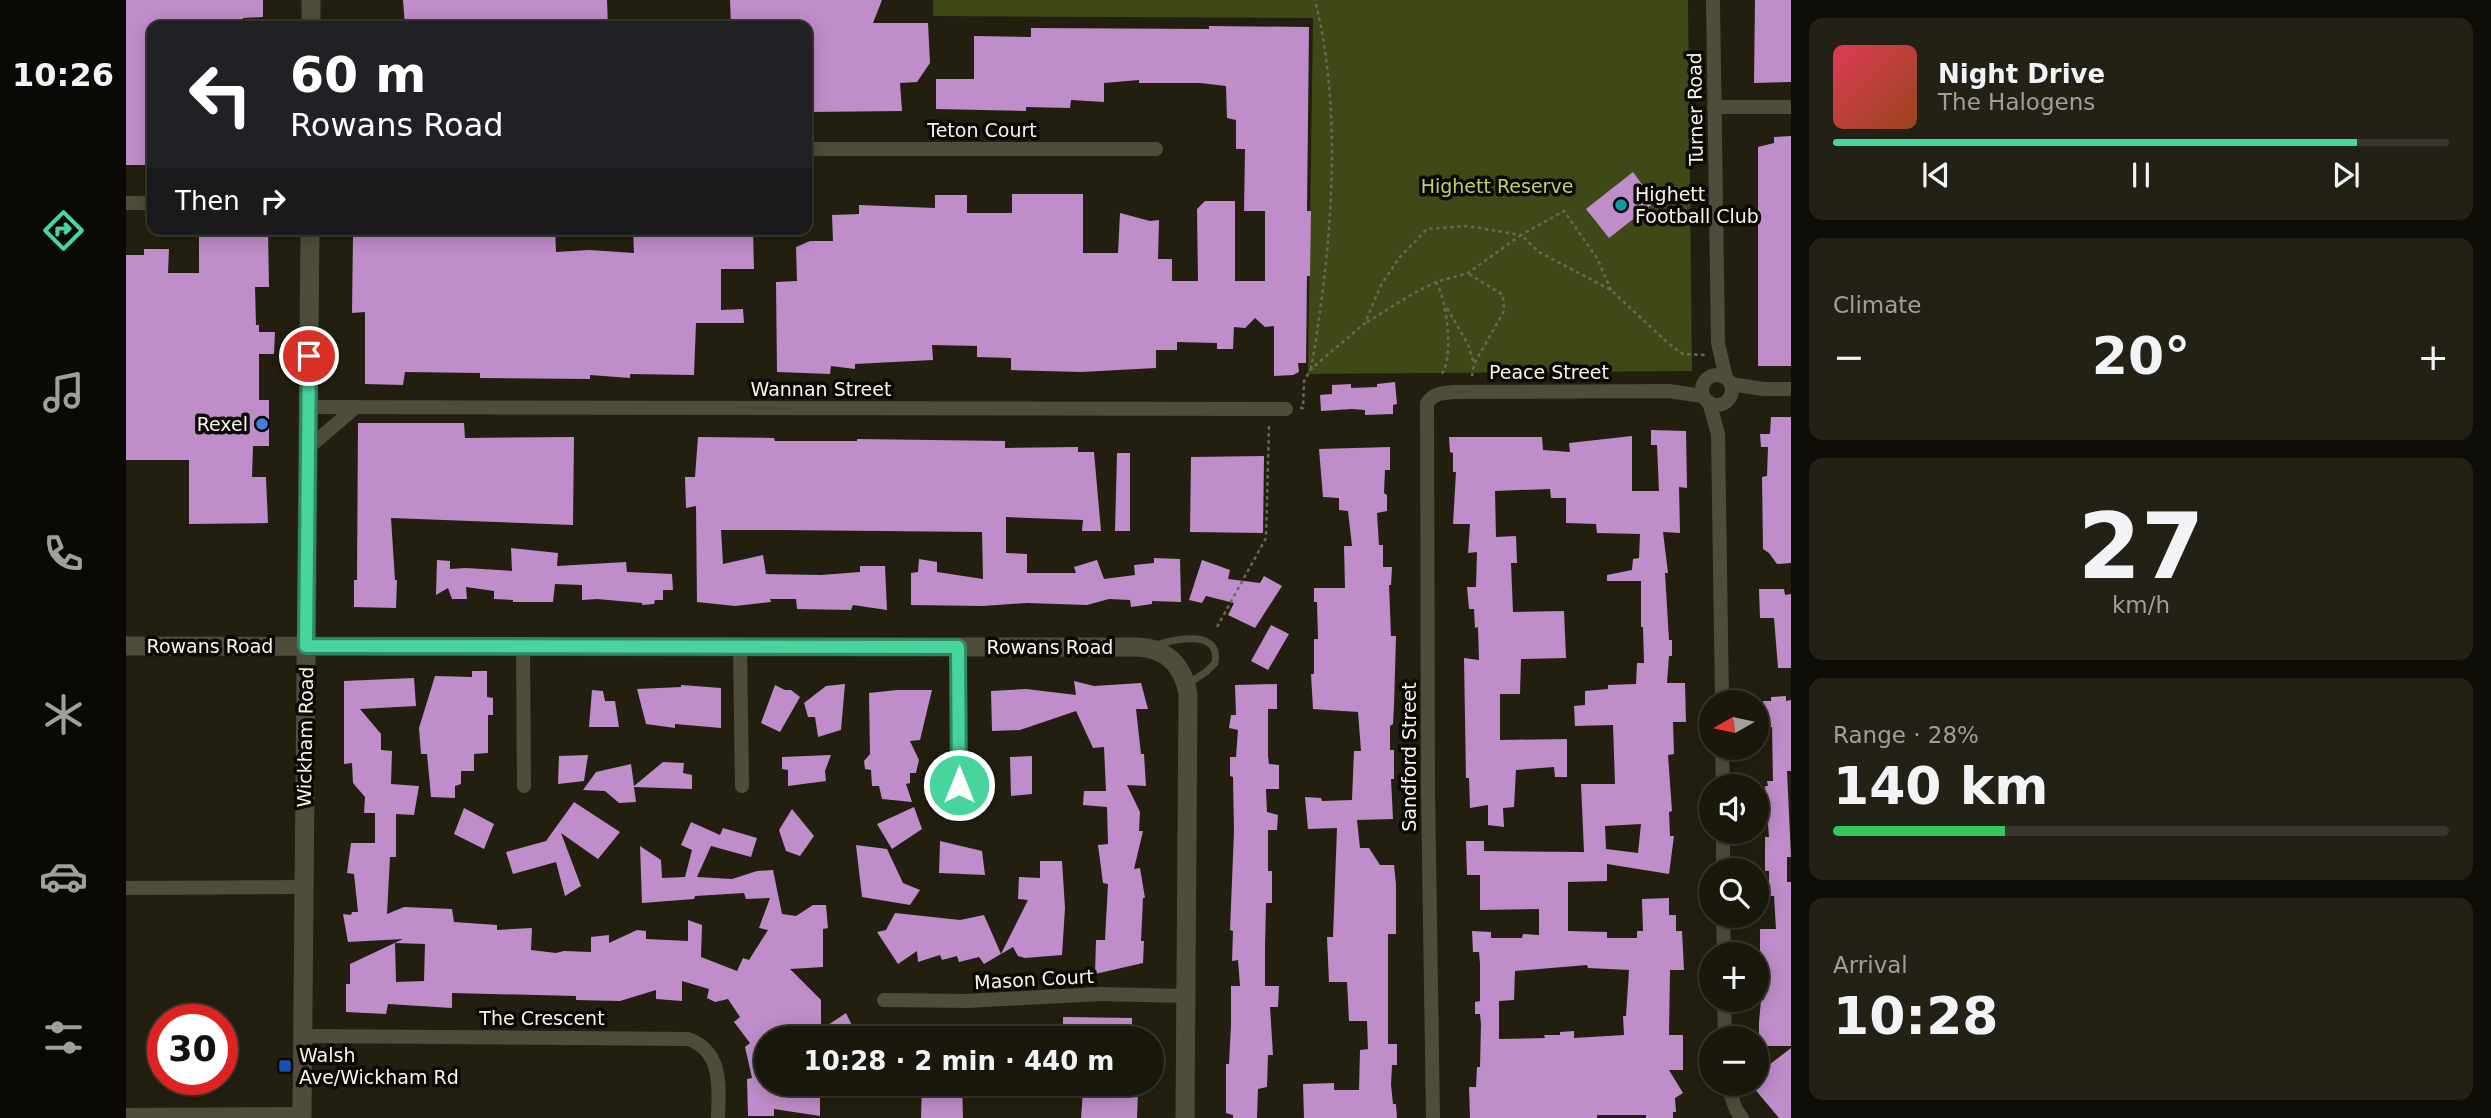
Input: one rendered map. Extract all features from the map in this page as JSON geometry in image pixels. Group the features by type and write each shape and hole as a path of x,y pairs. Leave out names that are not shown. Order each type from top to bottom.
{"street":[{"path":"311,0 311,21"},
{"name":"Turner Road","path":"1713,0 1716,349 1706,389 1718,434"},
{"path":"1714,107 1791,107"},
{"name":"Teton Court","path":"812,149 1156,149"},
{"path":"126,203 147,203"},
{"name":"Wickham Road","path":"302,1116 310,235"},
{"name":"Turner Road","path":"1716,349 1728,390 1718,434 1722,690"},
{"path":"1717,375 1728,390 1717,405 1706,389 1717,375"},
{"name":"Peace Street","path":"1432,397 1454,392 1706,389"},
{"path":"1728,390 1791,389"},
{"name":"Sandford Street","path":"1432,397 1427,403 1426,425 1433,1118"},
{"name":"Wannan Street","path":"309,407 1286,409"},
{"path":"308,448 356,407"},
{"name":"Rowans Road","path":"126,646 1150,648"},
{"path":"523,646 524,786"},
{"path":"740,646 742,786"},
{"path":"958,647 959,785"},
{"path":"1150,648 1163,653 1176,663 1186,684 1185,1118"},
{"path":"126,888 304,887"},
{"name":"Mason Court","path":"884,1000 967,1001 1100,994 1186,996"},
{"name":"The Crescent","path":"303,1036 688,1039 704,1046 714,1061 719,1082 718,1118"},
{"path":"1731,1096 1736,1111 1742,1118"},
{"path":"126,1115 302,1116"}],"lane":[{"path":"1150,648 1169,640 1201,639 1212,645 1215,650 1215,663 1186,684"}],"path":[{"path":"1311,369 1330,218 1332,147 1326,59 1315,0"},
{"path":"1286,409 1303,408 1304,381 1311,369 1365,323 1436,282 1468,272 1521,235 1564,211 1597,258 1611,290"},
{"path":"1365,323 1381,285 1399,258 1427,229 1466,226 1521,235 1539,252 1611,290 1668,344 1683,354 1716,349"},
{"path":"1454,392 1472,375 1474,364 1504,311 1503,295 1490,285 1471,277 1468,272"},
{"path":"1436,282 1445,305 1468,344 1474,364"},
{"path":"1440,376 1444,372 1448,354 1445,305"},
{"path":"1217,627 1266,538 1269,426"}],"green space":[{"name":"Highett Reserve","path":"933,0 1688,0 1692,371 1308,374 1313,18 933,16"}],"building":[{"path":"126,0 263,0 263,17 243,18 243,21 147,21 147,165 126,165"},
{"path":"403,0 607,0 608,21 405,21"},
{"path":"730,0 882,0 873,23 928,23 930,63 917,82 900,83 902,111 812,112 812,21 731,21"},
{"path":"1755,0 1791,0 1791,82 1754,83"},
{"path":"1209,26 1309,27 1307,211 1311,211 1310,276 1307,276 1306,363 1298,363 1299,372 1274,376 1274,326 1265,327 1255,318 1245,328 1234,327 1233,349 1217,349 1217,343 1177,342 1177,350 1156,350 1156,368 1081,372 1011,370 1011,358 977,357 977,346 932,345 933,360 855,364 855,369 831,366 830,374 777,372 776,282 797,281 796,247 810,241 833,241 832,215 859,214 859,205 935,208 935,195 967,195 967,213 1012,213 1012,194 1083,194 1083,253 1118,253 1120,213 1150,221 1159,220 1158,259 1172,259 1172,281 1198,281 1197,209 1205,201 1235,201 1235,281 1265,281 1265,211 1244,211 1245,149 1236,149 1236,120 1227,118 1226,86 1200,83 1139,83 1139,80 1104,83 1104,102 1071,100 1070,108 1026,107 1026,111 936,109 936,79 974,79 974,36 1031,37 1031,28 1209,29"},
{"path":"1791,136 1791,366 1758,366 1758,147 1774,143 1774,137"},
{"name":"Highett Football Club","path":"1633,172 1655,202 1609,238 1586,209"},
{"path":"199,235 268,235 269,287 255,287 256,325 259,325 259,332 275,332 274,354 259,354 259,400 269,400 269,446 253,446 252,477 266,477 268,523 189,524 189,460 126,460 126,255 144,255 144,249 169,249 168,273 199,273"},
{"path":"353,235 555,235 556,252 589,250 634,253 633,235 753,235 754,269 721,269 721,310 743,309 744,323 696,323 694,375 630,374 630,378 590,375 590,379 480,378 480,373 405,372 403,385 365,384 365,312 352,313"},
{"path":"1395,382 1397,404 1393,405 1393,414 1365,415 1365,410 1352,409 1321,411 1320,395 1332,394 1332,385 1351,384 1351,388 1377,387 1377,384"},
{"path":"1771,417 1791,417 1791,563 1777,564 1763,549 1762,477 1767,476 1768,447 1761,447 1760,434 1770,434"},
{"path":"358,423 464,423 465,438 574,437 573,525 391,518 397,580 396,608 354,607 354,580 357,580"},
{"path":"1651,430 1686,431 1687,488 1679,487 1680,533 1663,532 1668,573 1665,573 1669,640 1672,640 1667,683 1685,683 1686,722 1673,722 1674,754 1668,755 1672,811 1669,812 1670,836 1674,836 1669,874 1607,864 1607,881 1568,882 1568,931 1607,932 1607,938 1637,938 1637,931 1643,931 1642,899 1669,898 1669,915 1676,915 1676,931 1682,931 1684,970 1670,970 1669,1035 1683,1035 1683,1070 1669,1070 1683,1093 1675,1098 1676,1112 1673,1112 1673,1118 1597,1115 1597,1118 1470,1118 1469,1087 1476,1087 1477,1067 1480,1067 1481,1024 1480,1014 1475,1014 1475,1002 1480,1001 1480,964 1479,952 1473,952 1472,931 1491,932 1491,938 1539,935 1539,909 1480,910 1480,875 1467,875 1466,841 1484,841 1484,851 1584,852 1581,784 1615,784 1613,725 1575,726 1574,706 1585,705 1585,691 1608,689 1608,685 1636,684 1637,663 1644,663 1643,627 1641,581 1607,581 1607,575 1632,570 1633,559 1639,558 1640,534 1597,533 1596,524 1566,523 1566,498 1551,498 1550,489 1495,491 1496,537 1516,536 1517,563 1511,563 1513,612 1564,611 1566,658 1521,659 1520,694 1500,694 1500,740 1567,739 1567,777 1555,777 1554,767 1516,770 1514,807 1503,808 1504,827 1488,825 1488,805 1470,808 1469,778 1466,778 1464,658 1479,660 1478,627 1475,628 1474,609 1469,609 1467,587 1476,587 1477,552 1468,553 1470,524 1453,524 1456,472 1453,472 1453,453 1450,452 1449,437 1542,437 1543,450 1570,452 1569,443 1632,436 1632,491 1659,491 1657,445 1651,445","holes":["1641,824 1638,853 1606,849 1605,826","1587,965 1588,968 1629,970 1626,1016 1623,1016 1624,1035 1574,1038 1574,1031 1560,1032 1560,1035 1544,1035 1545,1038 1499,1039 1499,1001 1514,1000 1515,971"]},
{"path":"698,437 774,438 775,441 1005,441 1005,448 1078,447 1078,452 1094,452 1101,531 1082,531 1083,520 1006,517 1006,553 1027,554 1027,573 1076,573 1074,567 1097,560 1104,579 1135,575 1134,565 1154,563 1154,558 1180,559 1181,602 1152,601 1152,604 1131,607 1130,600 1109,599 1087,605 911,605 911,573 918,572 919,559 937,562 937,572 983,579 982,532 721,530 723,564 763,555 766,574 821,575 860,572 860,566 885,566 887,610 853,605 851,610 797,609 796,599 770,599 771,602 735,606 697,602 696,506 686,508 685,477 695,477"},
{"path":"1390,447 1390,470 1385,470 1384,493 1387,495 1387,511 1377,513 1379,545 1383,545 1383,567 1392,567 1389,585 1391,636 1396,636 1393,724 1390,726 1390,750 1394,750 1394,779 1391,779 1393,819 1357,820 1360,848 1369,848 1380,865 1394,865 1396,934 1388,934 1388,1044 1397,1044 1397,1065 1392,1065 1391,1085 1397,1118 1304,1118 1303,1084 1334,1083 1334,1090 1359,1090 1360,1050 1368,1049 1367,1021 1349,1021 1347,982 1329,982 1327,937 1333,937 1337,828 1308,829 1305,797 1321,798 1322,801 1352,800 1354,751 1361,751 1358,712 1313,709 1311,674 1314,674 1314,639 1318,639 1314,588 1345,588 1344,546 1352,546 1348,511 1339,510 1339,498 1323,497 1319,449"},
{"path":"1117,453 1130,453 1130,531 1115,531"},
{"path":"1264,456 1263,533 1190,532 1191,457"},
{"path":"511,548 558,553 557,566 626,562 627,572 672,574 673,590 663,590 663,600 642,605 597,599 582,600 582,585 555,584 553,602 494,599 494,591 466,587 467,599 452,599 448,588 436,595 437,560 450,561 450,569 512,571"},
{"path":"1202,560 1230,570 1228,579 1260,583 1264,576 1282,586 1255,628 1228,615 1234,603 1206,596 1202,603 1189,600"},
{"path":"1759,589 1784,589 1785,595 1791,594 1791,668 1778,668 1774,618 1760,618"},
{"path":"1271,625 1289,634 1268,670 1251,661"},
{"path":"472,671 487,671 487,697 493,698 493,715 488,715 488,753 474,754 474,771 461,771 461,784 455,786 455,798 431,797 427,754 421,754 419,728 435,676 472,677"},
{"path":"414,678 416,706 360,709 381,734 381,750 392,751 391,784 419,786 414,815 396,814 396,857 390,857 387,914 404,907 452,909 454,922 497,925 497,930 532,928 531,950 556,953 591,952 591,937 609,935 609,943 637,930 646,931 646,939 688,941 688,920 702,925 701,957 737,971 743,958 749,960 768,930 759,928 770,898 746,899 744,893 642,903 640,846 661,860 662,878 685,877 692,850 681,845 691,822 720,835 723,828 757,838 751,857 711,846 697,877 732,879 757,871 773,870 782,914 796,916 813,905 826,905 828,928 823,929 823,967 790,969 821,1000 821,1026 754,1026 754,1096 820,1096 820,1116 774,1109 774,1116 748,1116 747,1079 752,1078 745,1047 750,1043 734,1022 740,1017 728,999 715,1002 707,998 709,989 682,981 682,1001 656,999 656,990 620,1001 576,1000 576,996 452,993 452,1008 388,1004 386,1014 346,1012 346,984 350,984 350,964 403,939 348,942 343,914 358,912 354,874 347,873 351,843 375,843 375,813 364,813 365,797 353,783 352,763 344,764 344,681","holes":["395,943 425,944 424,981 396,982"]},
{"path":"1074,681 1094,686 1141,683 1148,709 1136,709 1141,754 1144,754 1146,786 1127,785 1140,812 1139,831 1143,831 1134,869 1140,868 1145,898 1141,941 1144,941 1143,963 1095,974 1096,940 1105,940 1108,884 1103,883 1098,845 1108,844 1107,807 1083,805 1084,791 1106,791 1104,747 1093,748 1076,711 1020,730 992,731 991,691 1026,689 1076,695"},
{"path":"845,684 841,730 818,737 815,717 808,717 804,703 826,686"},
{"path":"1277,684 1277,709 1268,709 1269,764 1279,765 1279,789 1266,789 1267,812 1278,815 1277,830 1268,830 1268,871 1272,871 1272,903 1266,903 1265,986 1279,986 1278,1007 1270,1007 1273,1055 1268,1055 1267,1087 1258,1089 1257,1118 1233,1118 1233,1115 1226,1113 1226,1064 1229,1064 1231,986 1240,986 1238,960 1232,961 1233,931 1230,930 1234,832 1230,757 1236,757 1238,730 1229,728 1231,715 1236,715 1235,685"},
{"path":"681,685 721,688 721,728 675,724 675,728 646,724 637,689"},
{"path":"775,685 791,690 800,697 780,732 761,723"},
{"path":"592,690 603,691 605,701 615,701 619,727 589,727"},
{"path":"932,690 920,740 910,741 919,760 916,773 910,773 910,783 906,784 912,802 882,799 879,786 872,786 871,770 865,769 864,761 870,754 869,693"},
{"path":"1786,696 1786,701 1791,700 1791,771 1787,771 1791,857 1787,857 1787,882 1791,882 1791,1046 1769,1046 1769,1026 1759,1026 1760,1012 1769,1012 1769,942 1760,942 1760,929 1776,929 1774,896 1769,896 1769,858 1765,858 1765,844 1769,844 1769,781 1773,781 1772,727 1769,727 1771,697"},
{"path":"588,755 584,781 558,784 559,756"},
{"path":"831,755 825,771 826,781 788,786 788,770 782,769 782,757"},
{"path":"1032,756 1032,794 1011,796 1010,757"},
{"path":"663,762 684,763 683,773 692,775 692,789 634,787 636,802 619,803 605,791 583,790 596,772 631,764 634,786"},
{"path":"574,802 620,832 598,859 561,833 581,886 565,896 556,862 513,874 506,852 546,841"},
{"path":"914,807 922,829 892,849 877,824"},
{"path":"464,808 494,824 484,849 454,834"},
{"path":"792,809 814,836 800,856 786,851 779,830"},
{"path":"940,841 982,851 985,875 939,873"},
{"path":"856,845 887,849 903,883 920,890 910,905 862,897"},
{"path":"1040,861 1062,861 1065,908 1062,955 1025,958 1018,956 1013,947 984,964 979,957 959,962 957,956 942,960 940,955 918,962 917,951 898,964 877,932 886,930 895,913 960,920 984,915 1001,954 1028,900 1018,899 1019,877 1040,878"},
{"path":"846,1013 852,1026 828,1026"},
{"path":"1063,1017 1132,1018 1132,1026 1063,1026"},
{"path":"1791,1048 1791,1118 1779,1118 1761,1096 1769,1096 1769,1065"},
{"path":"922,1096 962,1096 963,1118 921,1118"},
{"path":"1083,1096 1138,1096 1137,1118 1081,1118"}],"place":[{"name":"Highett Football Club","path":"1621,205"},
{"name":"Rexel","path":"262,424"},
{"name":"Walsh Ave/Wickham Rd","path":"285,1066"}],"route":[{"path":"309,356 306,646 958,647 959,785"}]}
